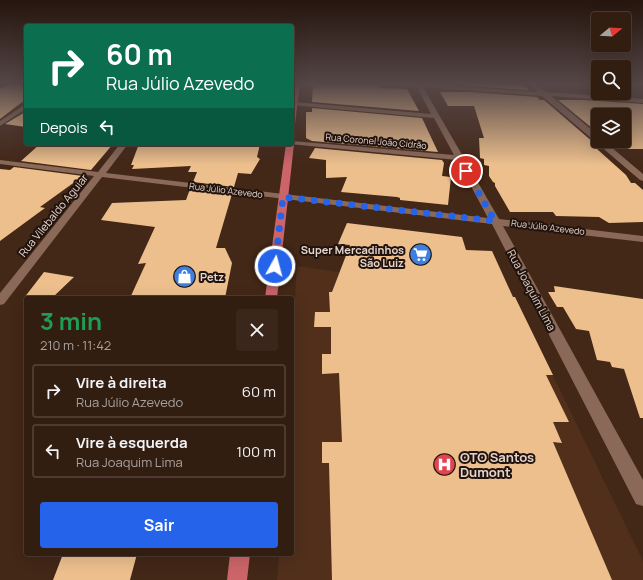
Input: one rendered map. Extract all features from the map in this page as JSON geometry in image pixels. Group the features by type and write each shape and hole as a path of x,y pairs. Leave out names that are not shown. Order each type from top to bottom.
{"main road":[{"path":"271,296 291,146"},
{"path":"237,580 240,556"}],"street":[{"path":"0,124 19,111"},
{"path":"378,111 436,116"},
{"name":"Rua Joaquim Lima","path":"433,111 495,221 643,498"},
{"path":"564,111 591,133"},
{"name":"Rua Coronel João Cidrão","path":"294,143 459,158"},
{"name":"Rua Vilebaldo Aguiar","path":"0,301 123,146"},
{"path":"608,148 643,178"},
{"name":"Rua Júlio Azevedo","path":"0,162 643,239"}],"shaded area":[{"name":"OTO Santos Dumont","path":"297,266 515,297 643,561 643,580 277,580 279,556 294,556 294,312"}],"building":[{"path":"0,111 10,111 0,119"},
{"path":"346,111 422,118 438,152 312,141 306,138 306,112"},
{"path":"476,111 557,111 591,140 591,148 600,148 601,149 597,149 626,175 631,183 635,183 643,190 643,222 609,223 599,217 556,216 553,212 510,212 495,186 495,183 489,176 489,166 484,165 484,159 480,158 479,138 484,138"},
{"path":"571,111 591,111 591,127"},
{"path":"631,111 643,111 643,149 614,148 631,148"},
{"path":"24,113 24,127 5,124"},
{"path":"38,146 111,146 91,170 21,161"},
{"path":"138,146 260,146 257,157 260,159 251,174 238,173 234,187 193,182 197,172 188,172 191,166 132,169 134,165 131,165"},
{"path":"315,148 442,160 444,163 442,176 451,177 448,205 400,200 400,198 397,197 341,192 347,177 326,178 326,160 309,158"},
{"path":"14,167 83,176 40,207 45,208 0,241 0,169 10,170"},
{"path":"190,189 232,194 216,248 225,248 232,263 225,296 131,296 146,263 138,264 155,227 101,220 112,203 186,200"},
{"name":"OTO Santos Dumont","path":"347,223 462,237 466,250 492,251 513,297 515,297 553,375 546,375 569,422 553,422 562,443 553,442 612,580 332,580 329,463 322,463 322,442 342,442 339,373 322,374 322,354 331,354 331,327 314,327 315,312 330,312 329,292 332,292 350,245 338,244"},
{"path":"44,272 74,277 54,296 26,296"},
{"path":"554,286 643,299 643,418 640,418 624,369 612,367 610,362 597,360 589,331 576,329 563,307 557,307 548,292 555,292"},
{"path":"62,556 136,556 130,580 53,580"}],"place":[{"name":"Super Mercadinhos São Luiz","path":"420,255"},
{"name":"Petz","path":"185,276"},
{"name":"OTO Santos Dumont","path":"444,464"}],"route":[{"path":"275,266 283,197 495,221 466,171"}]}
